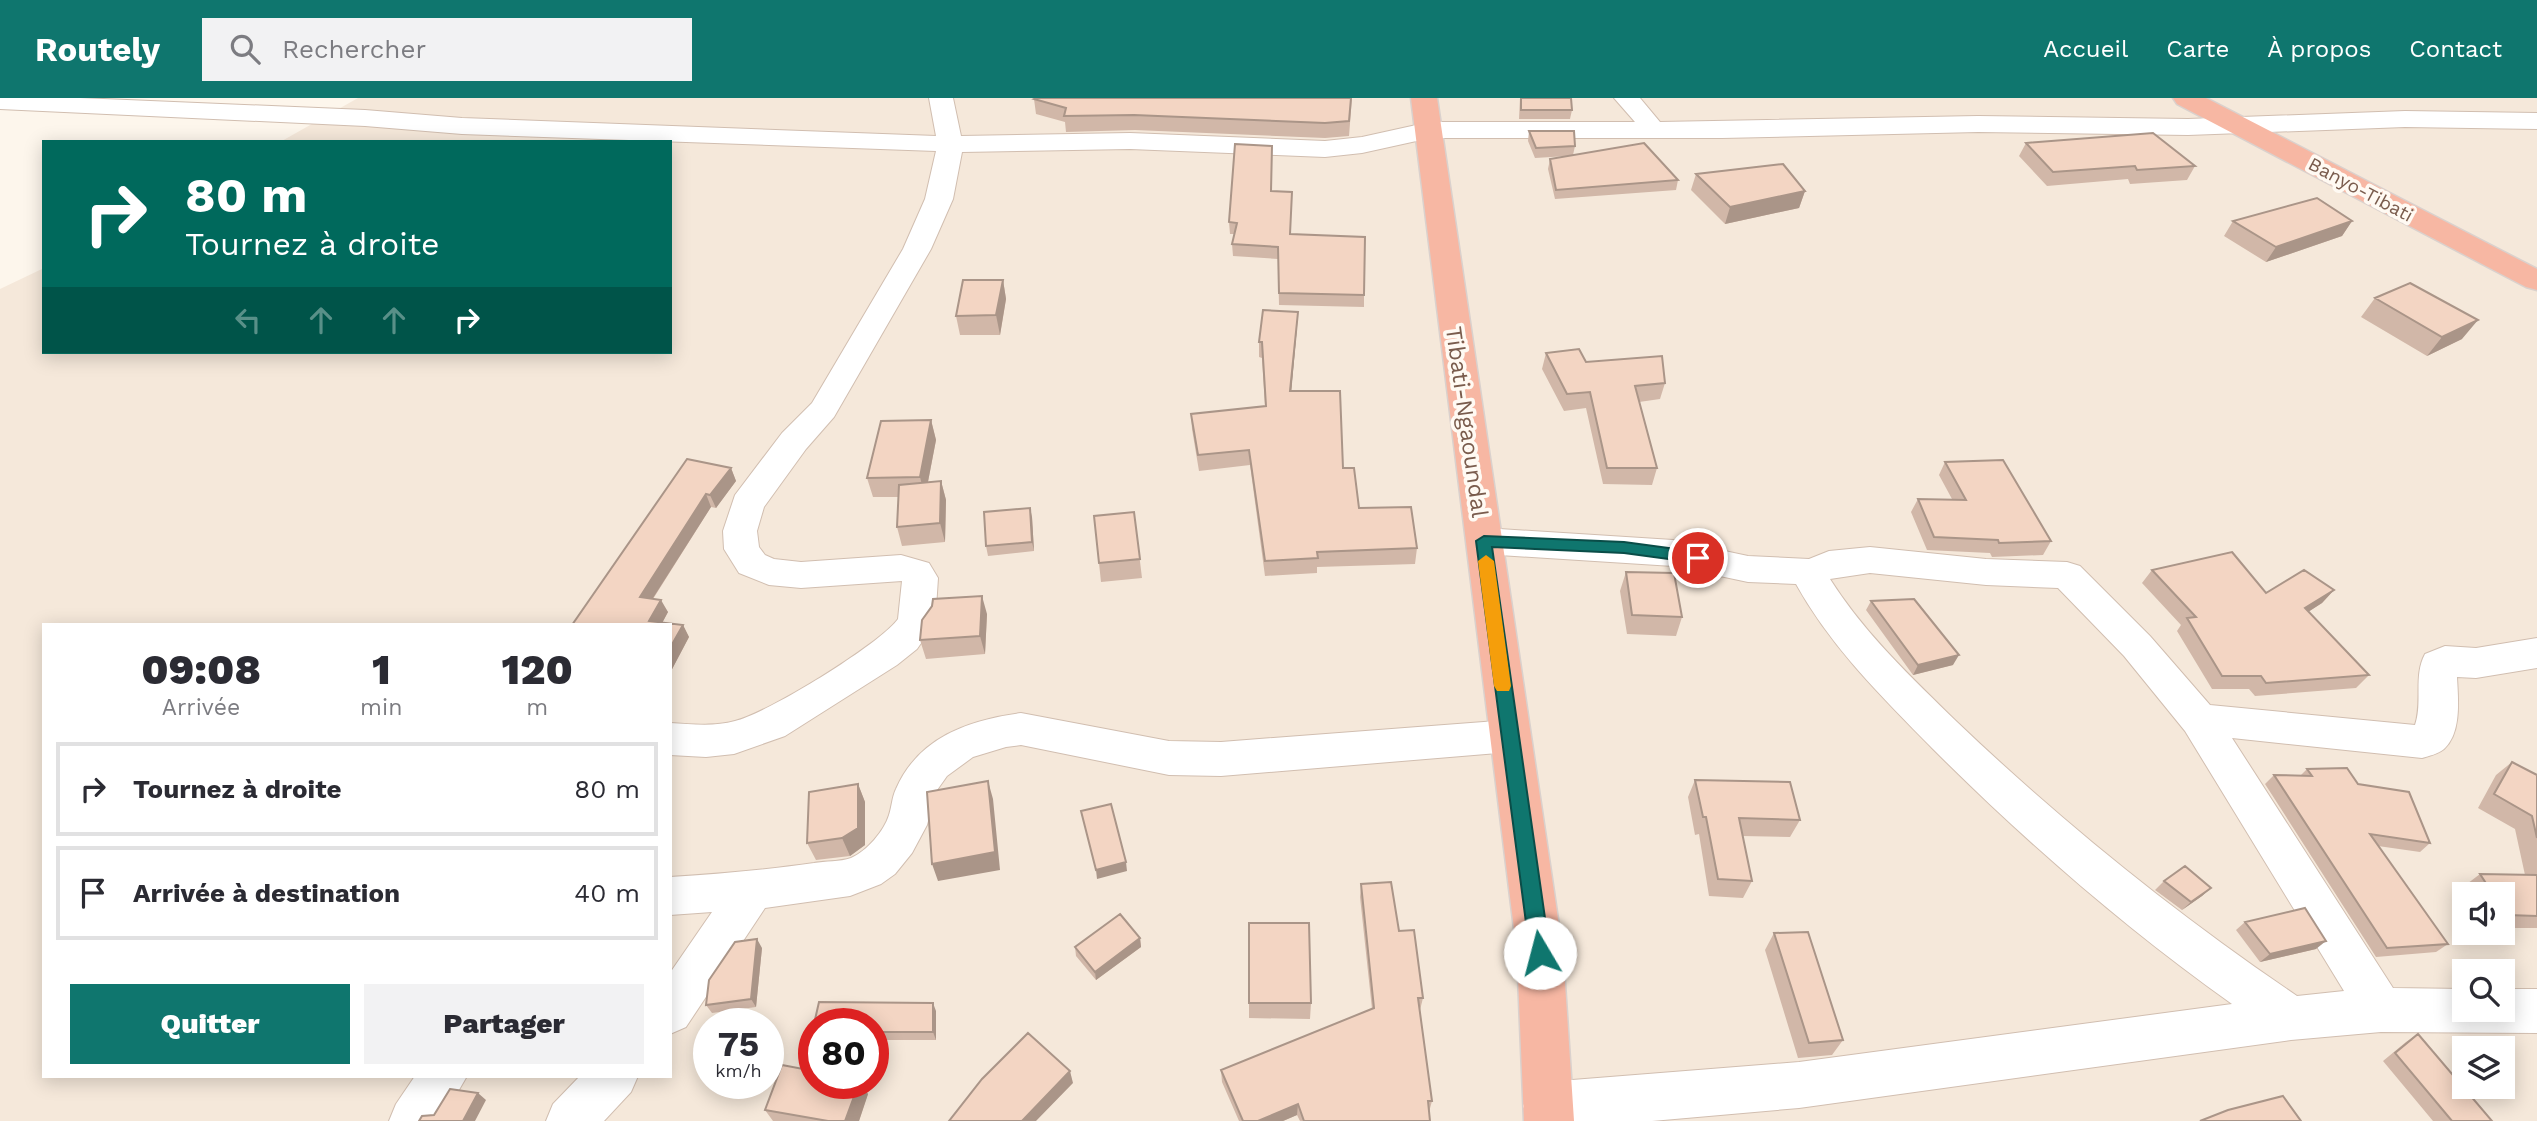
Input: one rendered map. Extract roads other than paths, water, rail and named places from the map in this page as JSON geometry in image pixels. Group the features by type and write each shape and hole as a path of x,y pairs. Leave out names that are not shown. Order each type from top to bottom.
{"highway":[{"name":"Banyo-Tibati","path":"2186,98 2537,281"},
{"name":"Tibati-Ngaoundal","path":"1427,114 1454,331 1540,953 1548,1114"}],"street":[{"path":"672,739 724,739 771,725 884,655 904,639 916,623 920,578 916,572 901,568 802,575 769,572 752,564 742,549 740,531 747,504 794,441 822,410 842,380 883,304 917,249 939,199 951,144 941,98"},
{"path":"1626,98 1647,119 1649,129"},
{"path":"0,102 365,118 475,126 951,144 1130,141 1325,149 1362,145 1427,114 1649,129 1978,124 2188,127 2405,119 2537,121"},
{"path":"1484,541 1674,553 1748,569 1813,572 1829,564 1870,560 1986,572 2067,575 2137,646 2199,720 2381,1010"},
{"path":"1813,572 1811,579 1843,628 1982,772 2063,845 2150,916 2216,968 2291,1018"},
{"path":"2199,720 2422,742 2431,737 2439,713 2438,665 2445,661 2476,663 2537,653"},
{"path":"672,896 751,892 864,872 882,859 897,841 909,818 916,790 936,762 976,737 998,732 1021,729 1169,758 1222,759 1510,736"},
{"path":"672,1009 751,892"},
{"path":"1548,1114 1799,1085 2291,1018 2381,1010 2537,1011"},
{"path":"412,1121 442,1078"},
{"path":"570,1121 612,1078"}]}
